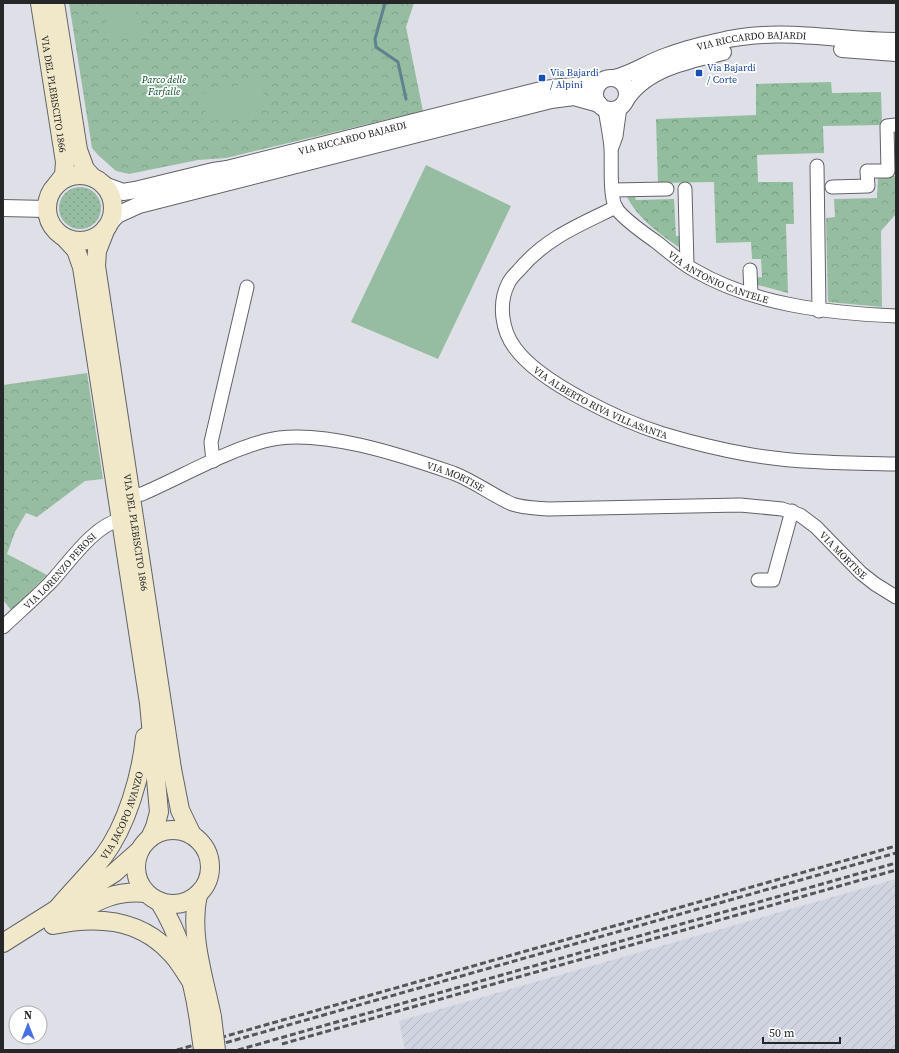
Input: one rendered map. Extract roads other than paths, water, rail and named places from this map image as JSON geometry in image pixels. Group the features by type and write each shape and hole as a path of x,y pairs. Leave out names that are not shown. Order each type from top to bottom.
{"main road":[{"name":"VIA DEL PLEBISCITO 1866","path":"40,3 65,162 64,175 58,183"},
{"name":"VIA DEL PLEBISCITO 1866","path":"55,3 78,150 85,169 98,181"},
{"path":"80,175 98,181 112,200 112,216 107,226 91,239 72,240 64,237 51,224 47,209 50,194 58,183 68,177 80,175"},
{"name":"VIA DEL PLEBISCITO 1866","path":"107,226 97,251 96,266 130,496 179,804 184,821 192,835"},
{"name":"VIA DEL PLEBISCITO 1866","path":"64,237 76,250 81,262 149,703 159,812 155,827 145,844"},
{"name":"VIA JACOPO AVANZO","path":"55,917 103,856 124,819 141,771 149,703"},
{"path":"203,1050 206,1019 202,974 194,919 198,894 208,879 210,861 203,845 192,835 175,830 166,830 145,844 136,868 137,877 153,897 178,938 191,981 206,1019 216,1050"},
{"name":"VIA JACOPO AVANZO","path":"3,957 114,873 145,844"},
{"name":"VIA JACOPO AVANZO","path":"3,943 55,917 104,898 121,893 153,897"},
{"path":"153,897 180,903 198,894"},
{"name":"VIA JACOPO AVANZO","path":"55,917 77,920 103,920 120,923 140,930 169,950 191,981"}],"street":[{"name":"VIA RICCARDO BAJARDI","path":"98,181 123,192 135,190 227,169 545,89 566,86 592,85 625,75 667,55 741,37 804,36 896,41"},
{"name":"VIA RICCARDO BAJARDI","path":"107,226 117,215 139,205 544,102 574,97 613,104 651,76 670,66 731,50 772,45 896,53"},
{"path":"613,104 595,92 608,80 625,85 613,104 610,168 612,190 616,207"},
{"path":"832,186 868,186 867,171 888,171 887,126 896,125"},
{"path":"817,166 820,311"},
{"path":"612,190 667,189"},
{"path":"685,189 687,265"},
{"name":"VIA ANTONIO CANTELE","path":"616,207 642,231 687,265 714,280 751,294 820,311 896,316"},
{"name":"VIA ALBERTO RIVA VILLASANTA","path":"616,207 543,245 528,259 508,283 503,295 502,313 506,330 515,348 534,368 566,389 619,416 661,433 704,445 747,454 818,463 896,464"},
{"path":"3,208 47,209"},
{"path":"750,270 751,294"},
{"path":"214,461 211,442 247,287"},
{"name":"VIA MORTISE","path":"130,496 142,494 214,461 265,440 290,437 314,438 357,444 409,458 462,477 514,504 525,507 562,508 740,505 766,506 792,511 816,527 843,556 870,580 896,597"},
{"path":"758,580 773,580 792,511"},
{"name":"VIA LORENZO PEROSI","path":"3,627 49,583 96,533 107,524 120,520"}],"waterway":[{"path":"385,3 375,39 376,47 398,62 406,99"}],"railway":[{"path":"177,1050 896,846"},
{"path":"200,1050 896,853"},
{"path":"238,1050 896,863"},
{"path":"282,1044 896,870"}],"place":[{"name":"Via Bajardi / Corte","path":"699,73"},
{"name":"Via Bajardi / Alpini","path":"542,78"}],"park label":[{"name":"Parco delle Farfalle","path":"164,84"}]}
